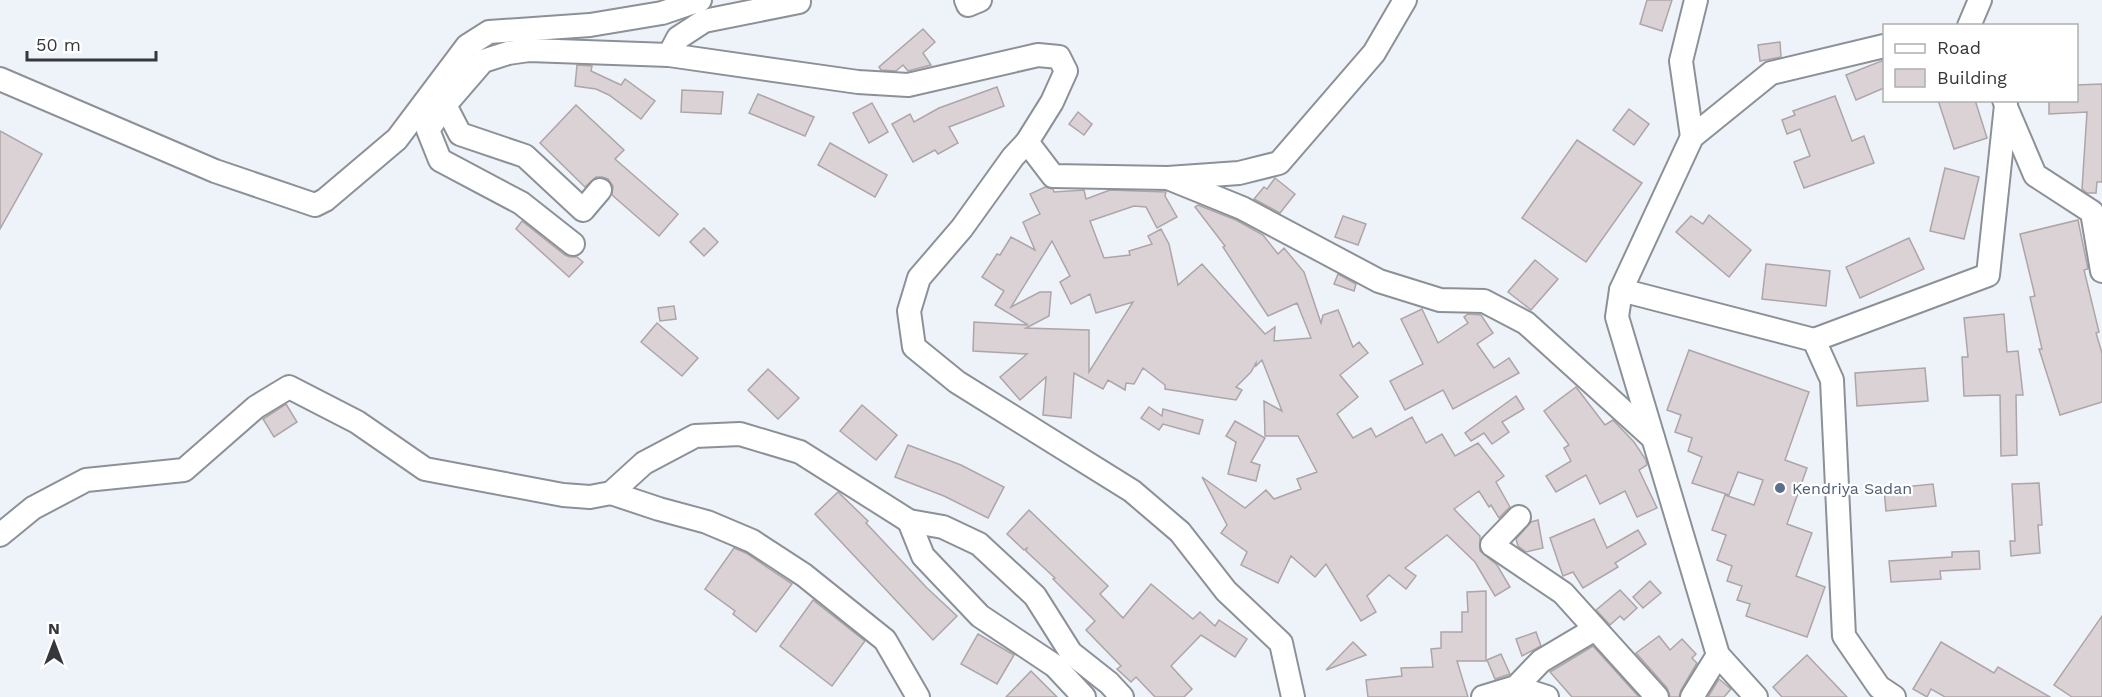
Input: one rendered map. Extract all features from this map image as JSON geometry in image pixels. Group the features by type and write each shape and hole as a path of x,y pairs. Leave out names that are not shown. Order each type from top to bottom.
{"street":[{"path":"0,79 215,171 315,205 326,200 397,139 466,46 489,32 590,25 662,13 700,0"},
{"path":"966,0 968,5 980,0"},
{"path":"1027,142 1053,176 1168,178 1239,173 1279,163 1374,53 1405,0"},
{"path":"1692,137 1681,61 1696,0"},
{"path":"1971,24 1980,0"},
{"path":"669,55 678,38 704,21 799,2"},
{"path":"1756,697 1718,655 1617,317 1621,290 1692,137 1771,72 1883,46"},
{"path":"573,244 521,203 440,160 428,130 445,105 483,62 508,53 530,50 669,55 858,82 908,85 1038,56 1059,57 1066,70 1052,102 1027,142 1013,157 962,228 919,278 909,311 914,347 957,382 1132,491 1179,532 1226,591 1281,643 1293,697"},
{"path":"1621,290 1814,340 1988,275 2005,103"},
{"path":"2005,103 2035,175 2092,212 2102,271"},
{"path":"445,105 460,134 525,156 583,210 600,190"},
{"path":"1168,178 1242,208 1379,281 1440,300 1484,301 1526,323 1654,439"},
{"path":"1814,340 1832,380 1844,636 1879,687 1894,697"},
{"path":"0,535 33,508 86,480 184,471 256,407 289,387 357,422 425,469 563,495 590,497 611,493 707,522 752,541 804,575 885,640 918,697"},
{"path":"611,493 644,463 695,436 740,434 800,452 909,521 943,527 979,544 1035,596 1063,659 1084,697"},
{"path":"1519,517 1492,545 1563,592 1657,697"},
{"path":"909,521 923,556 980,616 1109,683 1122,697"},
{"path":"1483,697 1516,687 1541,661 1595,629"},
{"path":"1692,697 1718,655"},
{"path":"1516,687 1546,697"}],"building":[{"path":"1647,0 1672,0 1662,31 1640,24"},
{"path":"923,29 935,42 923,53 931,65 908,71 903,65 896,71 881,70 879,67"},
{"path":"1780,42 1781,57 1760,61 1758,45"},
{"path":"1883,60 1883,88 1856,100 1846,75"},
{"path":"577,65 592,66 591,71 621,85 625,79 655,101 641,119 609,95 596,89 575,86"},
{"path":"2102,84 2102,182 2097,182 2096,193 2087,193 2082,189 2087,112 2049,114 2049,102 2078,102 2078,85"},
{"path":"997,87 1004,106 949,127 958,143 938,154 935,150 913,162 892,124 910,114 914,122 939,108"},
{"path":"682,90 723,92 721,114 681,112"},
{"path":"758,94 814,117 805,136 749,113"},
{"path":"1835,96 1852,141 1864,136 1874,163 1804,188 1794,162 1810,156 1800,129 1787,134 1782,120 1795,115 1793,111"},
{"path":"1939,102 1976,102 1987,138 1954,149"},
{"path":"872,103 888,132 869,143 853,113"},
{"path":"576,105 624,150 615,159 678,214 659,236 612,195 613,186 608,179 596,177 585,187 540,143"},
{"path":"1629,109 1649,124 1634,145 1613,130"},
{"path":"1078,112 1092,124 1084,135 1069,124"},
{"path":"0,131 42,154 0,229"},
{"path":"1577,140 1642,183 1586,262 1522,218"},
{"path":"830,143 887,175 875,197 818,165"},
{"path":"1945,168 1979,177 1964,239 1930,231"},
{"path":"1275,178 1295,194 1280,213 1254,199 1264,187 1267,189"},
{"path":"1045,187 1053,189 1054,192 1084,190 1086,199 1110,190 1166,192 1165,196 1177,217 1157,228 1146,207 1134,206 1090,221 1104,258 1130,255 1129,251 1152,244 1148,236 1161,229 1169,244 1178,285 1202,264 1265,334 1275,327 1274,341 1311,338 1297,303 1268,316 1223,247 1225,246 1195,207 1198,205 1236,220 1263,235 1278,254 1284,248 1304,272 1321,323 1323,315 1338,310 1353,347 1359,342 1368,353 1340,375 1358,397 1337,414 1353,438 1371,428 1376,437 1412,417 1426,443 1442,434 1455,456 1478,443 1504,476 1496,482 1510,507 1499,518 1479,491 1454,509 1480,536 1480,551 1497,565 1510,587 1495,596 1475,562 1447,535 1405,568 1416,576 1406,589 1389,575 1367,596 1376,612 1361,621 1326,564 1315,577 1291,556 1278,583 1241,565 1247,552 1221,533 1227,525 1202,477 1245,508 1266,490 1274,499 1301,489 1297,479 1317,472 1298,436 1265,436 1264,401 1282,411 1262,360 1256,366 1256,363 1251,372 1236,387 1242,390 1236,400 1165,389 1165,385 1143,368 1134,384 1126,383 1125,390 1108,380 1103,389 1074,373 1071,418 1043,415 1046,377 1020,400 1000,377 1027,354 973,351 974,322 1028,325 995,305 1004,291 982,277 1011,237 1035,250 1023,222 1040,214 1030,194","holes":["1052,241 1070,276 1060,282 1071,304 1090,294 1096,313 1133,302 1089,372 1089,330 1026,328 1049,316 1051,292 1040,292 1011,307"]},
{"path":"1709,215 1751,250 1729,277 1676,232 1691,216 1703,224"},
{"path":"1343,216 1366,224 1358,245 1335,237"},
{"path":"2078,220 2088,269 2084,270 2102,353 2102,402 2060,415 2039,349 2042,349 2030,297 2035,296 2020,234"},
{"path":"522,221 565,255 577,257 583,262 569,277 516,229"},
{"path":"704,228 718,242 704,256 690,242"},
{"path":"1909,238 1924,269 1860,298 1846,267"},
{"path":"1535,260 1558,279 1531,310 1508,292"},
{"path":"1766,264 1830,271 1826,306 1762,299"},
{"path":"1338,274 1356,284 1354,291 1334,284"},
{"path":"674,306 676,319 660,321 658,308"},
{"path":"1422,309 1438,343 1468,323 1464,317 1468,314 1481,315 1493,333 1477,344 1494,368 1509,358 1519,373 1453,409 1443,390 1405,410 1390,381 1423,364 1401,319"},
{"path":"2004,314 2007,352 2018,351 2023,395 2016,395 2017,455 2001,456 2000,395 1964,396 1962,357 1968,357 1964,318"},
{"path":"657,323 698,358 682,376 641,342"},
{"name":"Kendriya Sadan","path":"1689,350 1809,392 1785,460 1807,468 1787,524 1812,533 1796,576 1825,587 1807,637 1746,616 1750,604 1737,600 1742,586 1727,581 1732,566 1717,560 1726,535 1712,530 1725,495 1754,505 1763,480 1738,472 1729,495 1692,483 1702,457 1688,451 1692,438 1675,432 1681,415 1667,410"},
{"path":"1925,368 1928,401 1857,406 1855,373"},
{"path":"768,369 799,398 778,419 748,390"},
{"path":"1576,387 1605,425 1613,420 1634,442 1646,460 1647,465 1639,470 1657,508 1637,517 1625,491 1600,504 1586,475 1556,492 1546,476 1571,461 1564,448 1569,445 1544,411"},
{"path":"1516,396 1524,409 1502,422 1509,432 1492,444 1484,433 1471,441 1465,433"},
{"path":"286,404 297,422 274,437 263,419"},
{"path":"862,405 897,435 876,460 840,431"},
{"path":"1149,407 1162,416 1163,409 1203,420 1199,434 1163,424 1159,430 1141,418"},
{"path":"1235,421 1265,438 1251,462 1260,465 1256,481 1228,474 1236,442 1226,436"},
{"path":"908,445 961,465 1004,487 988,518 944,496 895,477"},
{"path":"2039,483 2042,525 2038,525 2040,553 2011,556 2010,541 2015,541 2012,484"},
{"path":"1933,484 1936,506 1886,511 1884,489"},
{"path":"838,492 868,521 866,523 927,588 957,616 933,640 815,514"},
{"path":"1029,510 1108,586 1100,594 1123,618 1151,584 1193,619 1200,612 1215,626 1219,620 1247,639 1235,657 1201,635 1171,666 1192,689 1184,697 1155,697 1136,677 1131,682 1117,669 1121,666 1086,630 1095,621 1026,551 1027,548 1024,550 1007,534"},
{"path":"1594,519 1607,548 1638,530 1646,544 1615,563 1618,567 1583,588 1573,572 1563,576 1550,538"},
{"path":"1538,520 1543,548 1526,552 1518,546 1516,539 1531,522"},
{"path":"734,548 746,553 792,584 756,632 733,614 735,611 705,589"},
{"path":"1979,551 1980,569 1940,571 1941,579 1891,582 1889,561 1952,557 1952,552"},
{"path":"1650,581 1661,593 1643,608 1633,597"},
{"path":"1620,590 1637,608 1624,620 1620,616 1610,625 1596,610"},
{"path":"1486,591 1486,661 1457,661 1468,697 1368,697 1366,680 1402,676 1401,668 1433,667 1431,649 1441,648 1441,632 1462,632 1462,612 1468,612 1467,592"},
{"path":"813,600 865,641 832,686 780,646"},
{"path":"2102,616 2102,697 2072,697 2054,685"},
{"path":"1536,632 1541,646 1522,656 1516,639"},
{"path":"978,634 1014,655 997,684 961,664"},
{"path":"1659,636 1670,650 1682,639 1696,654 1692,658 1697,663 1679,697 1670,697 1667,688 1636,653"},
{"path":"1353,642 1366,655 1326,670"},
{"path":"1941,642 1994,673 1998,667 2050,697 1945,697 1931,689 1927,697 1913,689"},
{"path":"1593,646 1639,697 1572,697 1550,672"},
{"path":"1501,654 1510,674 1495,679 1487,660"},
{"path":"1807,655 1847,697 1782,697 1773,687"},
{"path":"1031,671 1057,697 1006,697"},
{"path":"1719,679 1731,689 1724,697 1708,697"}],"place":[{"name":"Kendriya Sadan","path":"1780,488"}]}
